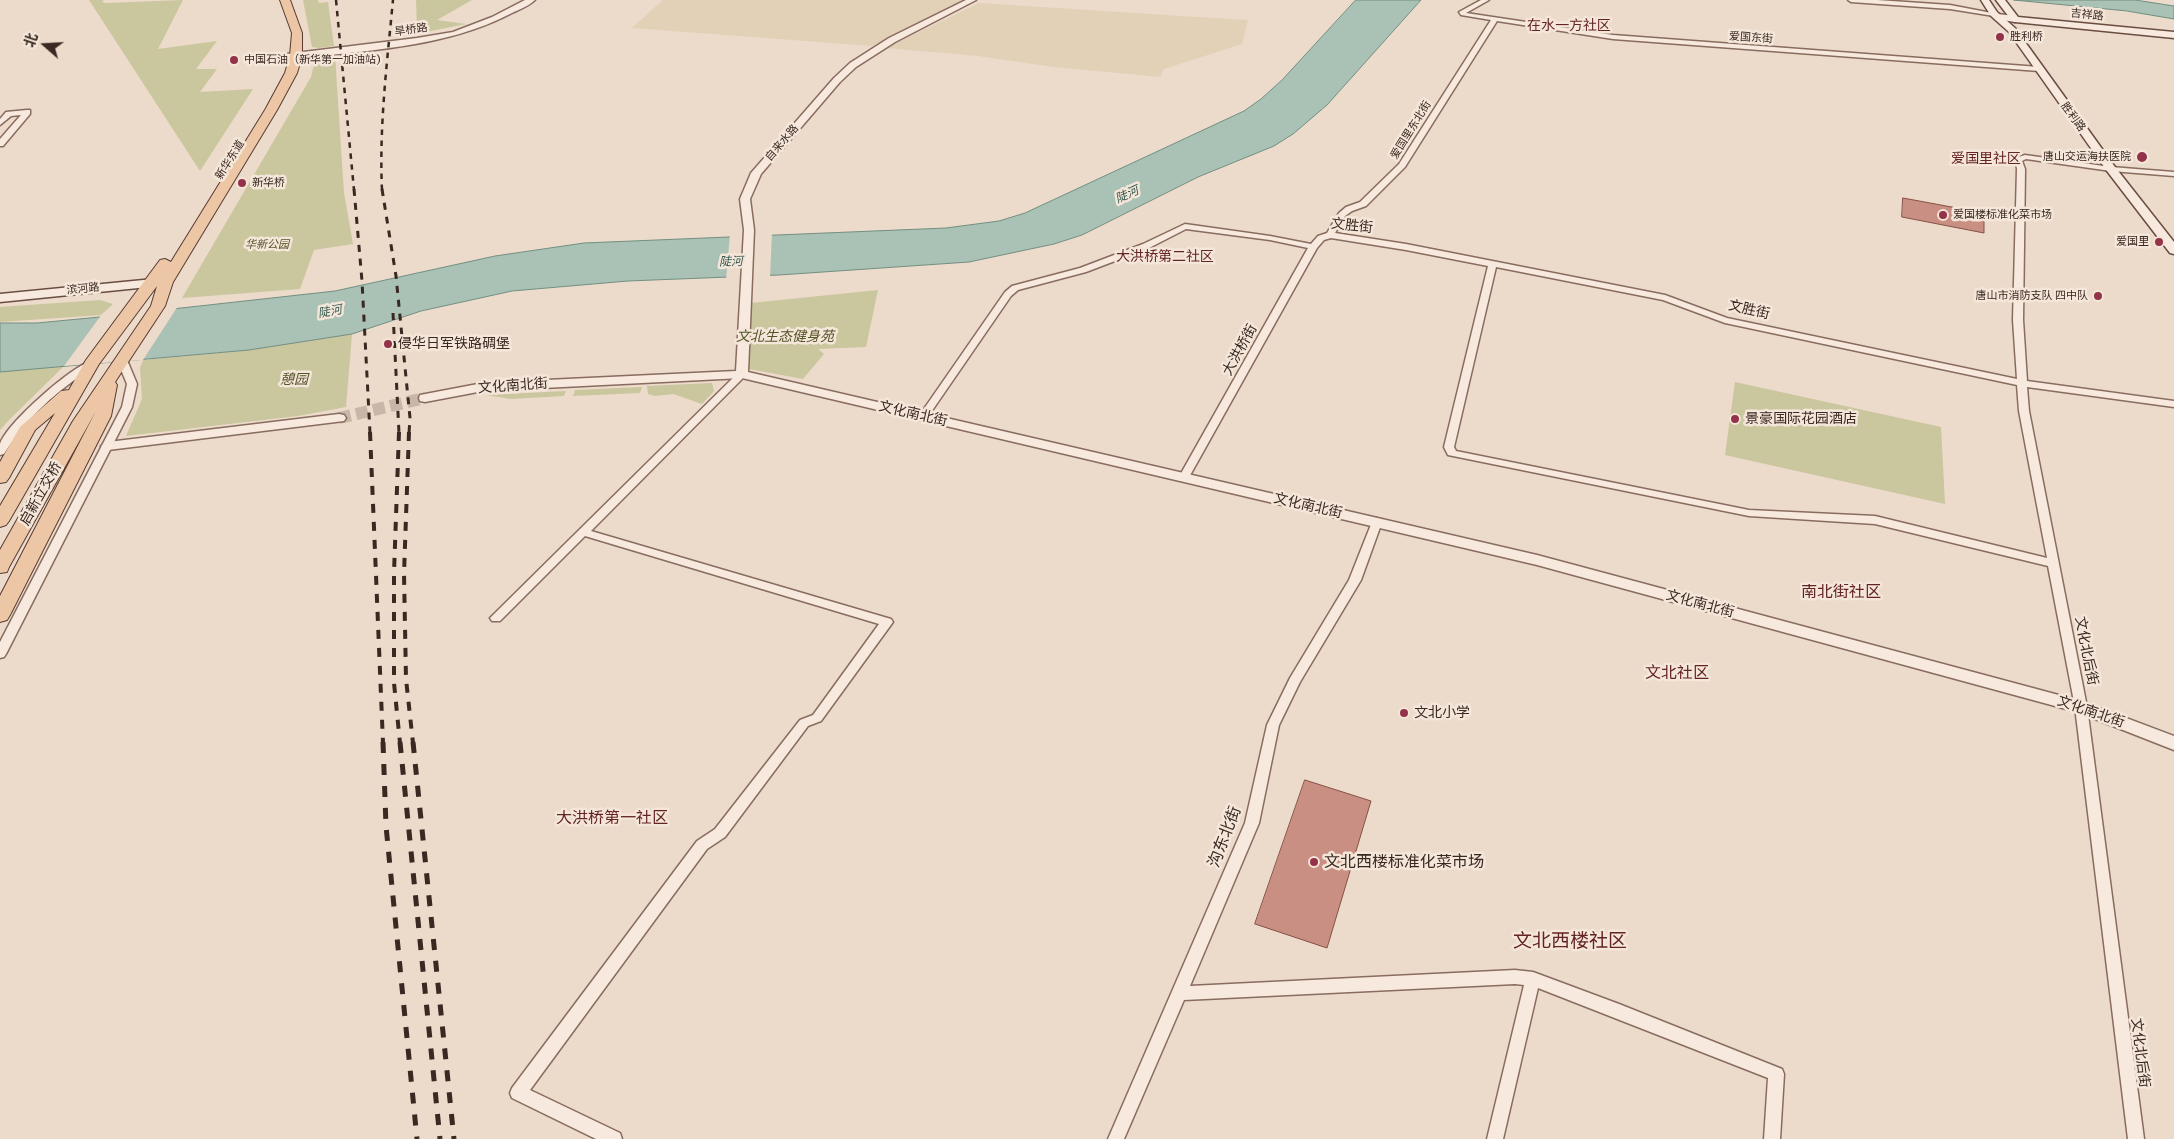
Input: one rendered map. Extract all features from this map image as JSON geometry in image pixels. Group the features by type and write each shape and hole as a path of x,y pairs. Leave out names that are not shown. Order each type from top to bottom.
{"main road":[{"name":"新华东道","path":"275,0 288,34 292,57"},
{"name":"新华东道","path":"92,363 132,308 160,282 292,57 296,33 284,0"},
{"path":"2000,0 2015,19 2012,30"},
{"name":"胜利路","path":"1992,10 2012,30 2111,169 2174,250"},
{"name":"吉祥路","path":"2015,19 2174,35"},
{"name":"新华东道","path":"122,360 158,306 160,282"},
{"name":"滨河路","path":"0,298 160,282"},
{"path":"110,379 122,360"},
{"path":"0,478 28,427 80,383 92,363"},
{"name":"启新立交桥","path":"0,567 81,421 110,379"},
{"name":"启新立交桥","path":"0,615 103,416 110,379"},
{"name":"启新立交桥","path":"0,521 80,383"}],"street":[{"name":"旱桥路","path":"292,57 417,41 455,34 495,19 531,0"},
{"name":"自来水路","path":"742,374 749,230 745,199 756,173 853,65 871,52 972,0"},
{"name":"爱国东街","path":"1486,0 1462,12 1463,14 1612,38 2039,69"},
{"path":"1851,0 1992,10"},
{"name":"吉祥路","path":"1992,10 2015,19"},
{"name":"爱国里东北街","path":"1325,236 1342,215 1349,209 1363,204 1402,165 1494,20"},
{"path":"0,124 8,114 27,112 0,143"},
{"name":"文化北后街","path":"2111,169 2025,157 2018,160 2021,169 2018,320 2024,411 2082,707 2136,1139"},
{"path":"2111,169 2174,174"},
{"path":"924,416 1008,294 1015,288 1083,270 1146,246 1185,226 1270,238 1313,247"},
{"name":"大洪桥街","path":"1184,477 1313,247 1325,236"},
{"name":"文胜街","path":"1325,236 1493,264 1665,298 1725,320 2022,383 2174,404"},
{"path":"1493,264 1449,447 1452,453 1749,513 1875,520 2053,563"},
{"path":"0,654 127,407 132,384 122,360"},
{"path":"0,452 11,432 25,415 50,392 92,363"},
{"path":"496,618 742,374"},
{"name":"文化南北街","path":"425,398 483,388 742,374 1537,560 2082,707 2174,742"},
{"path":"108,446 339,418"},
{"name":"沟东北街","path":"1116,1139 1252,823 1273,725 1294,681 1355,580 1377,522"},
{"path":"584,532 888,622 817,718 804,723 720,833 702,845 518,1093 614,1139"},
{"path":"1179,993 1515,977 1533,979 1628,1014 1776,1074 1772,1139"},
{"path":"1495,1139 1533,979"}],"shaded area":[{"path":"663,0 965,0 872,46 632,28"},
{"path":"979,3 1248,20 1242,44 1164,69 1160,77 1054,67 978,56 886,48"}],"green space":[{"path":"89,0 104,0 102,2 106,3 183,0 158,49 217,41 196,69 217,69 200,92 253,89 200,171"},
{"path":"303,0 318,0 319,3 328,2 334,46 312,47"},
{"path":"416,0 472,0 437,20 466,24 426,32 417,28"},
{"name":"华新公园","path":"335,55 344,193 353,244 314,250 300,289 182,298 311,77 315,60"},
{"name":"文北生态健身苑","path":"878,290 866,347 818,349 824,354 803,379 749,369 751,303"},
{"path":"100,300 113,304 101,315 0,322 0,307"},
{"name":"憩园","path":"352,334 346,407 298,416 126,436 142,399 140,368 143,360 249,350"},
{"path":"64,366 9,420 0,430 0,372"},
{"path":"1735,382 1941,427 1945,504 1725,455"},
{"path":"712,383 714,391 702,404 673,394 655,396 648,394 647,386"},
{"path":"642,387 640,393 573,396 575,390"},
{"path":"566,391 564,396 511,399 486,395"}],"water":[{"name":"陡河","path":"1356,0 1421,0 1327,105 1293,134 1274,146 1198,177 1082,235 1054,244 969,262 779,275 628,281 512,291 421,311 352,334 249,350 0,372 0,323 37,323 100,317 335,291 495,256 584,243 946,228 999,221 1025,213 1244,111 1282,80"},
{"path":"2014,0 2135,0 2174,6 2174,19 2127,11"}],"pier":[{"path":"772,233 770,278 726,280 730,234"},
{"path":"178,306 143,360 64,366 102,314"}],"building":[{"name":"爱国楼标准化菜市场","path":"1903,198 1984,213 1984,233 1902,217"},
{"name":"文北西楼标准化菜市场","path":"1305,780 1371,801 1327,948 1255,924"}],"tunnel":[{"path":"339,418 425,398"}],"railway":[{"path":"336,0 354,190"},
{"path":"382,190 383,119 393,0"},
{"path":"354,189 362,281 370,433"},
{"path":"382,189 396,276 410,418 409,433"},
{"path":"393,313 399,433"},
{"path":"370,432 383,743"},
{"path":"409,432 404,574 406,679 413,743"},
{"path":"399,433 394,573 394,683 400,743"},
{"path":"383,742 386,826 417,1139"},
{"path":"400,742 440,1139"},
{"path":"413,742 454,1139"}],"place":[{"name":"胜利桥","path":"2000,37"},
{"name":"中国石油（新华第一加油站)","path":"234,60"},
{"name":"唐山交运海扶医院","path":"2142,157"},
{"name":"新华桥","path":"242,183"},
{"name":"爱国楼标准化菜市场","path":"1943,215"},
{"name":"爱国里","path":"2159,242"},
{"name":"唐山市消防支队 四中队","path":"2098,296"},
{"name":"侵华日军铁路碉堡","path":"388,344"},
{"name":"景豪国际花园酒店","path":"1735,419"},
{"name":"文北小学","path":"1404,713"},
{"name":"文北西楼标准化菜市场","path":"1314,862"}],"district":[{"name":"在水一方社区","path":"1569,26"},
{"name":"爱国里社区","path":"1986,159"},
{"name":"大洪桥第二社区","path":"1165,257"},
{"name":"南北街社区","path":"1841,592"},
{"name":"文北社区","path":"1677,673"},
{"name":"大洪桥第一社区","path":"612,818"},
{"name":"文北西楼社区","path":"1570,942"}]}
